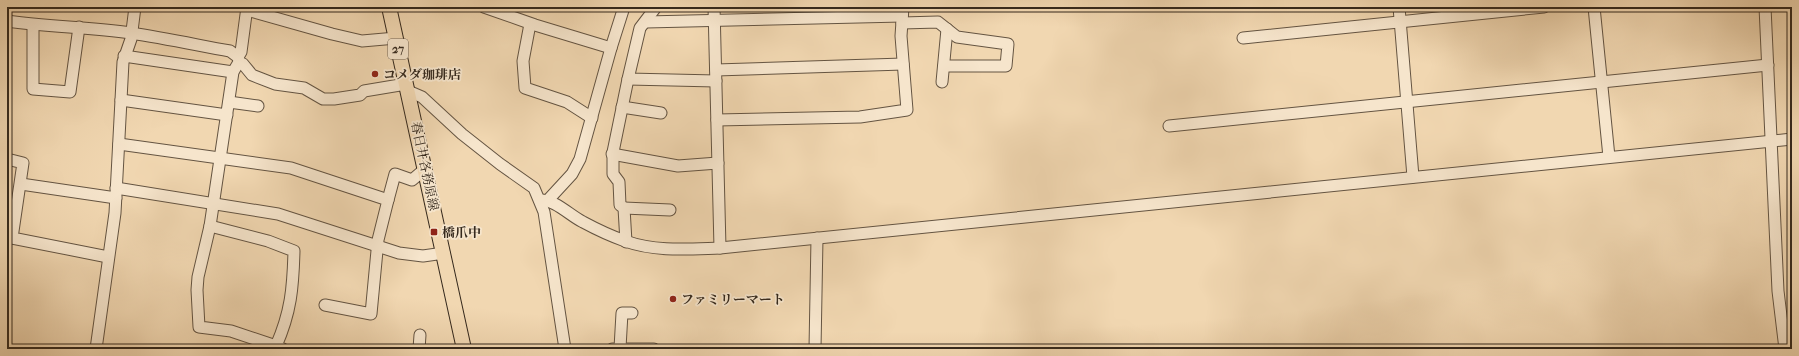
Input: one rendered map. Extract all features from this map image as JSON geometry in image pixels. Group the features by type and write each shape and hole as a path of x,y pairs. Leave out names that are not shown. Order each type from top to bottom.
{"main road":[{"name":"春日井各務原線","path":"389,7 464,349"}],"street":[{"path":"96,349 116,193 124,56 131,39 135,7"},
{"path":"484,7 530,24 611,48"},
{"path":"544,200 577,168 624,7"},
{"path":"626,242 624,208 620,205 619,182 613,174 612,154 637,38 640,28 656,7"},
{"path":"714,7 720,248"},
{"path":"1400,7 1400,23 1413,177"},
{"path":"1243,38 1544,7"},
{"path":"1594,7 1609,157"},
{"path":"1765,7 1778,291 1784,349"},
{"path":"210,226 268,240 294,251 292,296 280,348 231,331 199,327 197,290 198,277 210,226 229,102 241,52 247,8 332,34 362,40 396,38"},
{"path":"646,22 902,16 938,22 957,37 1008,44 1006,66 944,66"},
{"path":"717,120 860,117 908,110 903,64 902,16"},
{"path":"7,21 33,25 79,27 131,33 230,51 237,64"},
{"path":"530,24 523,61 525,88 567,102 592,118"},
{"path":"33,25 33,89 70,92 79,27"},
{"path":"942,82 947,29"},
{"path":"124,56 243,64 252,75 275,84 304,88 323,99 360,95 364,91 407,88 422,97 462,134 500,164 534,188 544,200 582,222 626,242 647,248 670,250 720,248 1792,139"},
{"path":"716,70 903,64"},
{"path":"1169,126 1768,65"},
{"path":"628,79 716,81"},
{"path":"121,100 227,115"},
{"path":"229,102 258,106"},
{"path":"622,106 661,113"},
{"path":"118,144 221,157 291,168 388,200"},
{"path":"612,154 678,166 718,163"},
{"path":"7,159 23,163 20,184 11,214 12,238 108,257"},
{"path":"325,305 372,314 378,246 395,174 412,180 425,169"},
{"path":"20,184 214,204 278,214 413,256 433,256 444,253"},
{"path":"544,200 565,349"},
{"path":"624,208 670,210"},
{"path":"815,349 817,238"},
{"path":"632,313 622,313 616,349 654,349"},
{"path":"419,349 420,335"}],"place":[{"name":"コメダ珈琲店","path":"375,74"},
{"name":"橋爪中","path":"434,232"},
{"name":"ファミリーマート","path":"673,299"}]}
